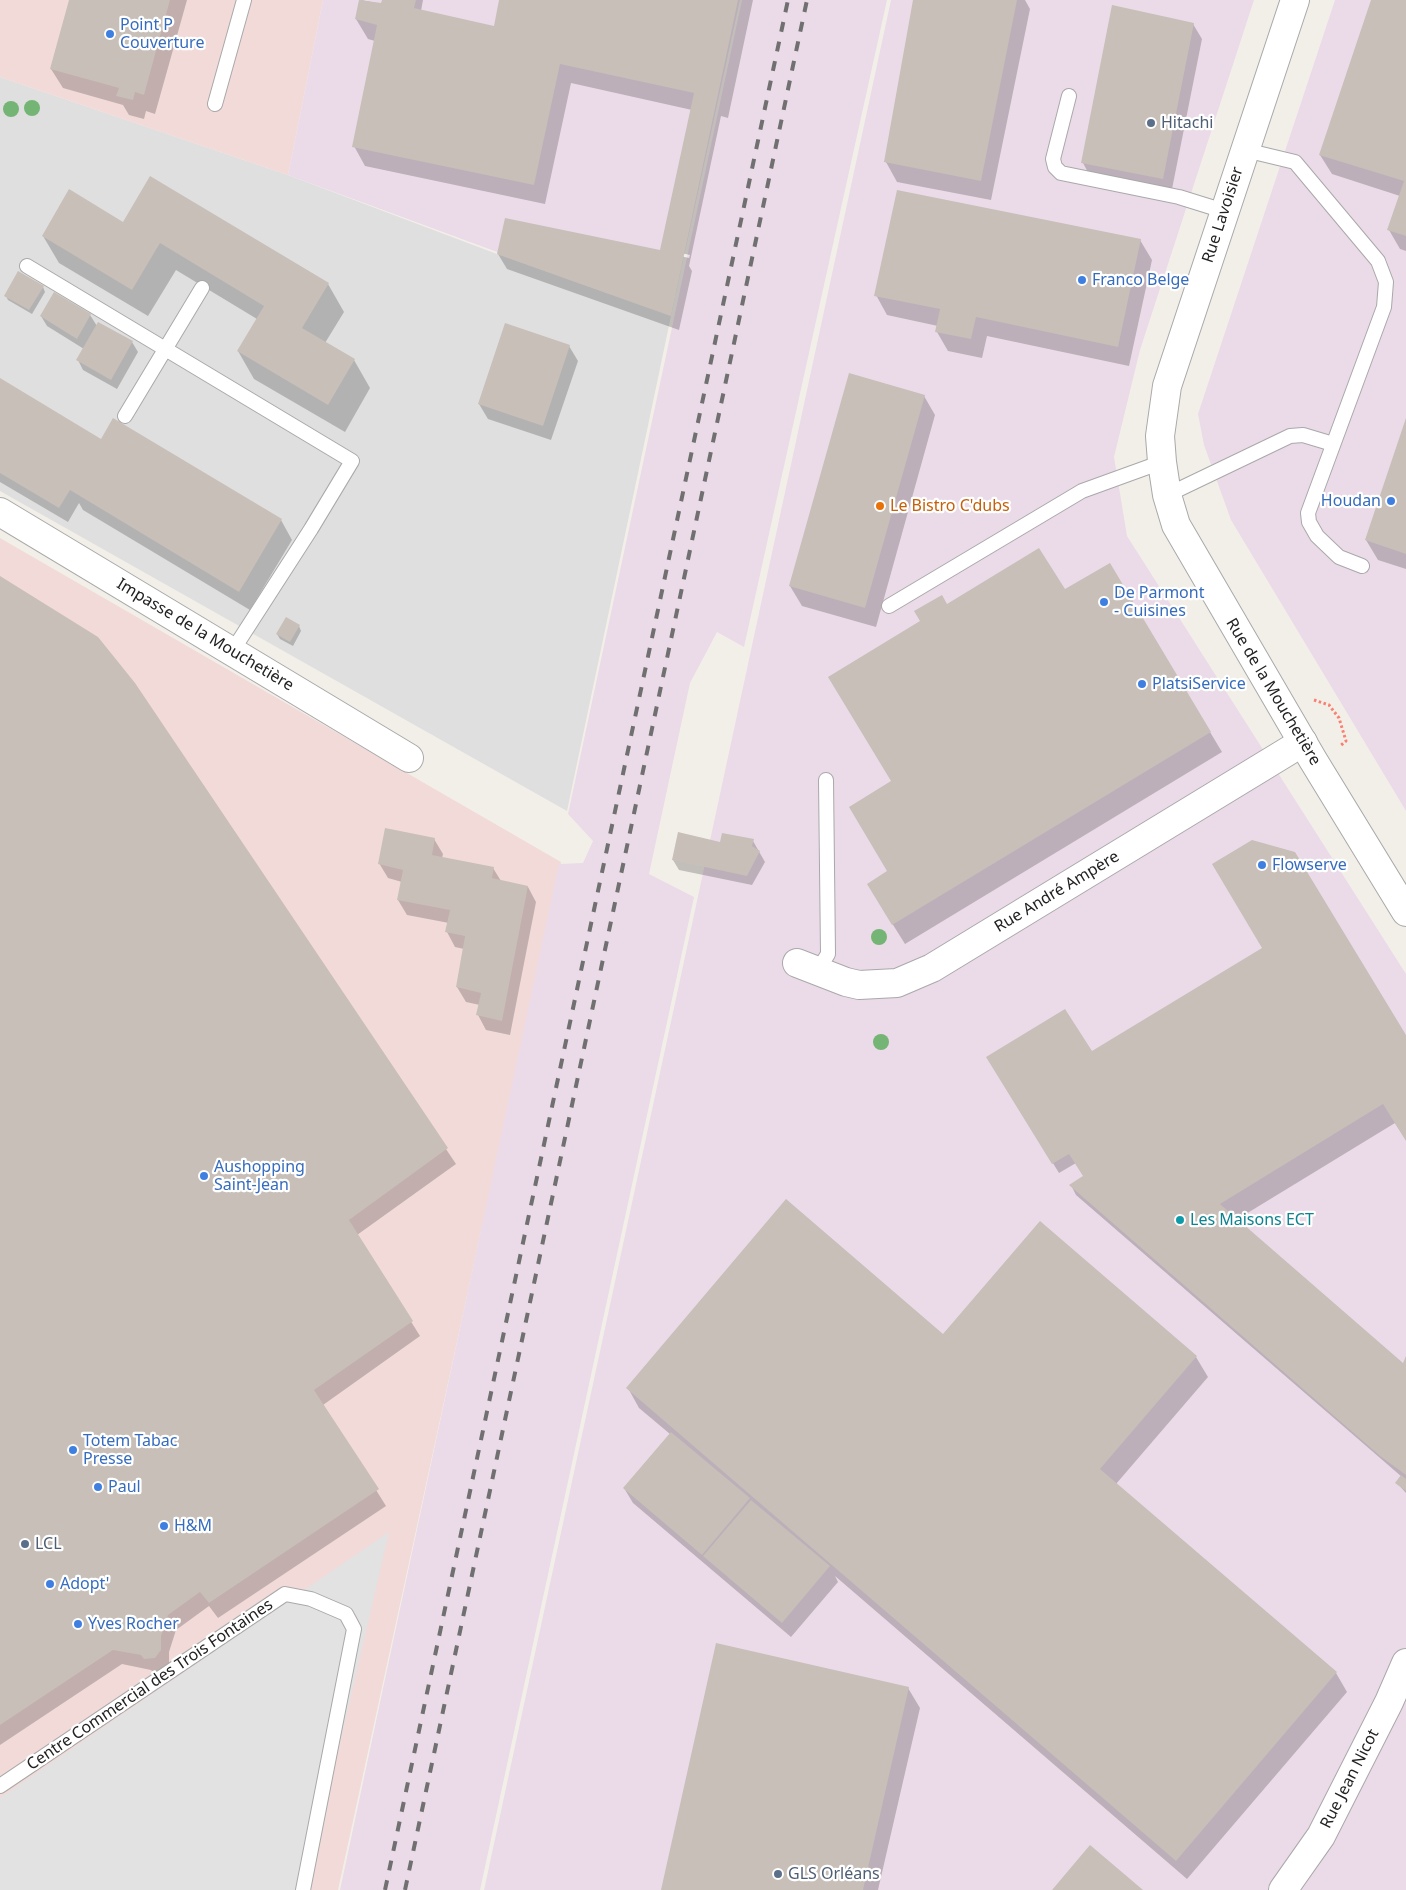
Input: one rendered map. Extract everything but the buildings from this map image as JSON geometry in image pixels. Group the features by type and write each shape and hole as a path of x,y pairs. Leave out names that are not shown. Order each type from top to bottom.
{"street":[{"name":"Rue Lavoisier","path":"1162,462 1160,436 1167,386 1295,0"},
{"name":"Rue de la Mouchetière","path":"1162,462 1167,495 1180,533 1406,912"},
{"name":"Impasse de la Mouchetière","path":"0,512 233,650 409,758"},
{"name":"Rue André Ampère","path":"807,967 846,982 874,985 897,983 932,968 1303,742"},
{"name":"Rue Jean Nicot","path":"1284,1890 1321,1836 1389,1702 1406,1663"}],"lane":[{"path":"215,104 244,0"},
{"path":"1069,96 1053,160 1061,173 1179,197 1224,211"},
{"path":"1245,150 1295,162 1378,261 1386,282 1384,307 1308,513 1309,522 1317,536 1339,557 1362,566"},
{"path":"27,266 352,461 311,529 233,650"},
{"path":"125,416 202,288"},
{"path":"1167,495 1290,436 1303,434 1334,444"},
{"path":"889,606 1082,491 1162,462"},
{"path":"807,967 828,954 826,780"},
{"name":"Centre Commercial des Trois Fontaines","path":"0,1786 285,1594 311,1599 346,1614 354,1629 303,1890"}],"shaded area":[{"path":"0,0 323,0 288,175 0,77"},
{"path":"323,0 740,0 671,316 288,175"},
{"path":"742,0 887,0 744,647 717,632 690,683 649,874 694,897 480,1890 340,1890 559,864 583,863 593,841 568,814"},
{"path":"891,0 1254,0 1140,350 1114,457 1127,536 1406,974 1406,1890 484,1890"},
{"path":"1335,0 1406,0 1406,811 1231,520 1204,445 1198,414"},
{"path":"0,77 288,175 497,254 671,316 567,811 0,491"},
{"path":"0,538 561,862 338,1890 0,1890"},
{"path":"389,1532 306,1890 0,1890 0,1798"}],"railway":[{"path":"385,1890 788,0"},
{"path":"405,1890 807,0"}],"place":[{"name":"Point P Couverture","path":"110,34"},
{"name":"Hitachi","path":"1151,123"},
{"name":"Franco Belge","path":"1082,280"},
{"name":"Houdan","path":"1391,501"},
{"name":"Le Bistro C'dubs","path":"880,506"},
{"name":"De Parmont - Cuisines","path":"1104,602"},
{"name":"PlatsiService","path":"1142,684"},
{"name":"Flowserve","path":"1262,865"},
{"name":"Aushopping Saint-Jean","path":"204,1176"},
{"name":"Les Maisons ECT","path":"1180,1220"},
{"name":"Totem Tabac Presse","path":"73,1450"},
{"name":"Paul","path":"98,1487"},
{"name":"H&M","path":"164,1526"},
{"name":"LCL","path":"25,1544"},
{"name":"Adopt'","path":"50,1584"},
{"name":"Yves Rocher","path":"78,1624"},
{"name":"GLS Orléans","path":"778,1874"}]}
